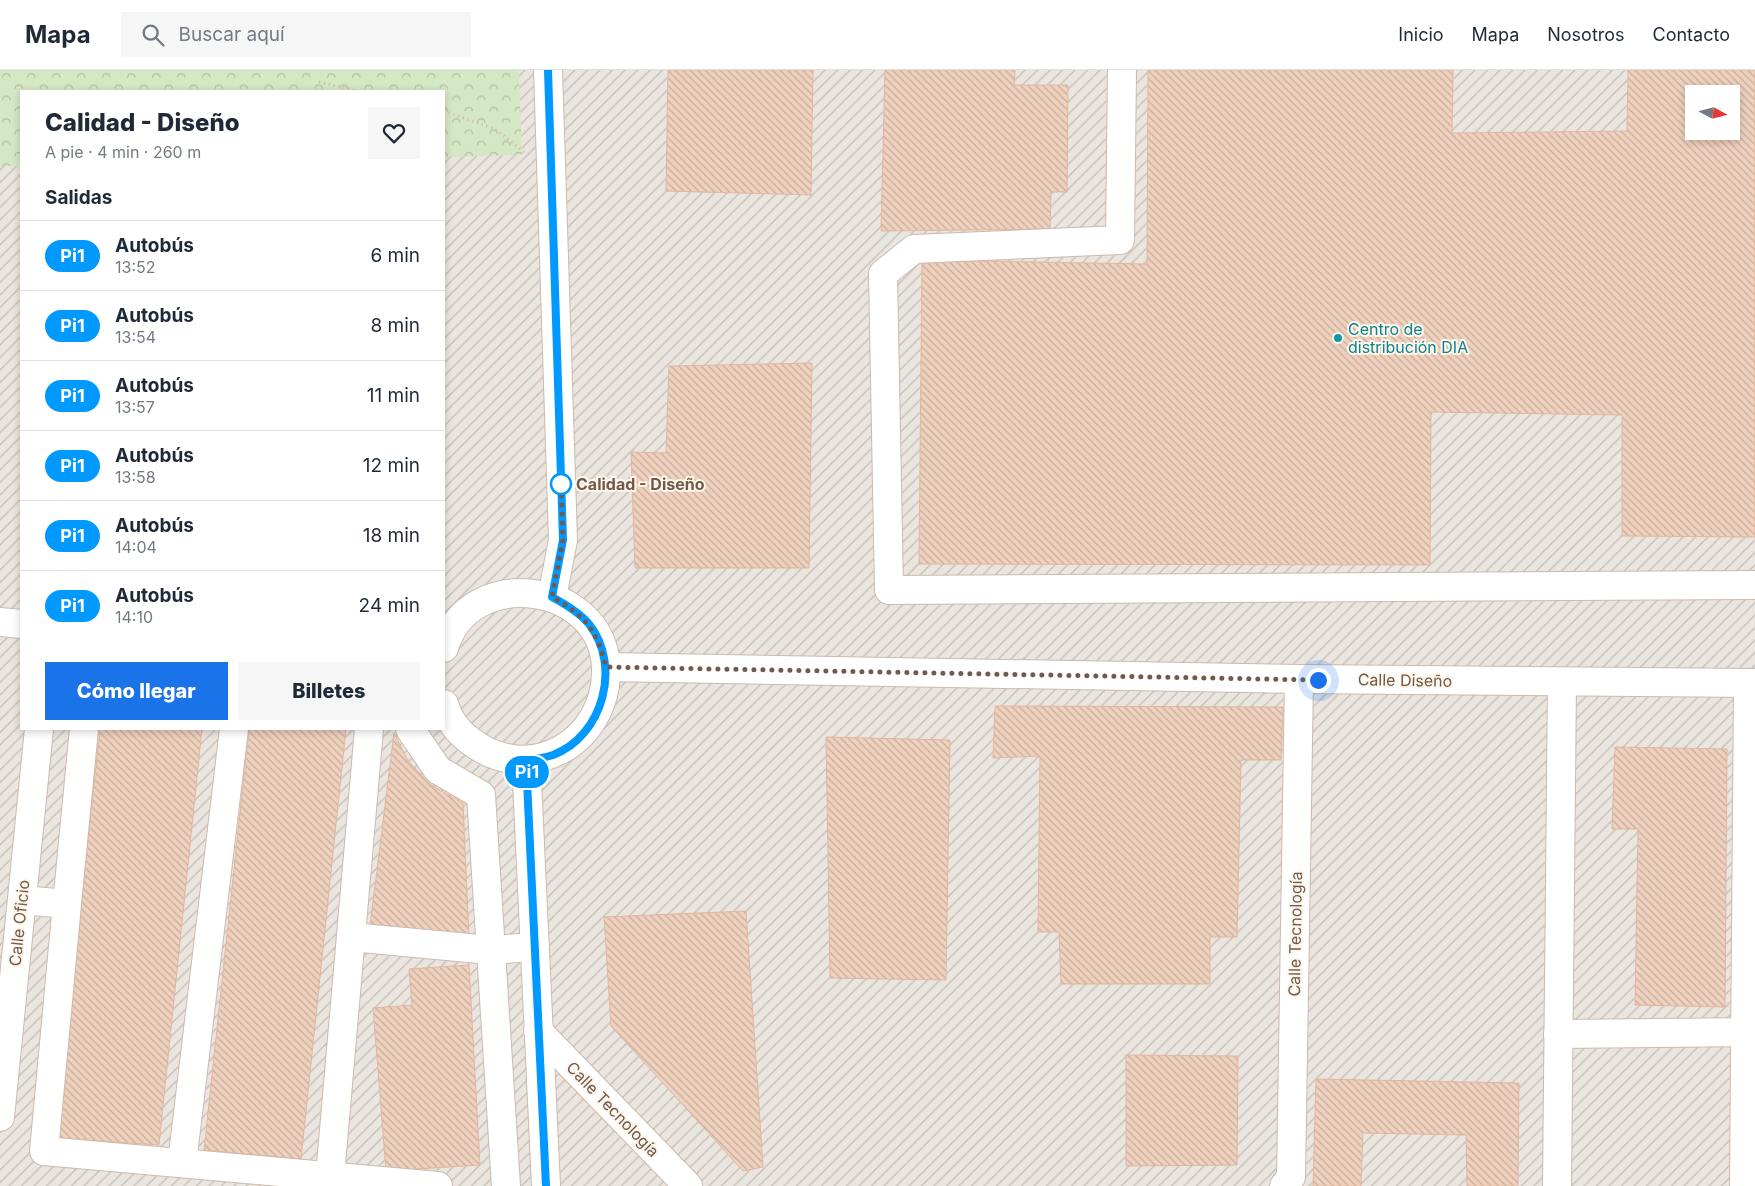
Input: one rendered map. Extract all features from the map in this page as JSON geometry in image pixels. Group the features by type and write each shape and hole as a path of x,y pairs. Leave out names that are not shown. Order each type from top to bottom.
{"street":[{"path":"548,70 563,540 552,597"},
{"path":"1122,70 1120,240 914,249 883,274 889,590 1755,584"},
{"path":"445,644 460,619 479,603 502,594 527,592 552,597 572,608 589,624 600,644 606,667 604,694 594,720 576,741 553,755 526,760 502,758 479,748 460,733 445,708"},
{"path":"0,622 20,624"},
{"name":"Calle Diseño","path":"606,667 1299,679 1752,683"},
{"name":"Calle Tecnología","path":"1284,1186 1291,1177 1299,679"},
{"path":"1556,1186 1562,682"},
{"path":"1744,1186 1750,1032 1752,683"},
{"name":"Calle Oficio","path":"0,1117 39,730"},
{"path":"84,730 44,1150 438,1186"},
{"path":"182,1163 234,730"},
{"path":"330,1176 369,730"},
{"path":"411,730 438,770 481,795 506,1186"},
{"path":"526,760 546,1186"},
{"path":"22,900 67,904"},
{"path":"351,937 490,950 535,947"},
{"name":"Calle Tecnología","path":"538,1031 688,1186"},
{"path":"1558,1034 1750,1032"}],"path":[{"path":"319,82 354,90"},
{"path":"445,112 494,129 526,154"}],"shaded area":[{"path":"0,70 1755,70 1755,1186 0,1186"}],"green space":[{"path":"0,70 519,70 522,155 445,157 445,90 20,90 20,166 0,166"}],"building":[{"path":"668,70 813,70 811,195 666,191"},
{"path":"885,70 1015,70 1014,85 1068,85 1067,192 1051,192 1050,229 881,231"},
{"name":"Centro de distribución DIA","path":"1148,70 1453,70 1452,133 1627,131 1628,70 1755,70 1755,537 1622,536 1622,415 1431,412 1430,565 919,564 922,260 1147,264"},
{"path":"812,363 809,568 635,568 631,452 666,453 669,366"},
{"path":"995,706 1283,707 1281,760 1241,760 1237,937 1210,937 1210,984 1061,984 1059,932 1038,932 1040,756 993,758"},
{"path":"100,730 202,730 159,1145 56,1138"},
{"path":"249,730 346,730 301,1159 204,1150"},
{"path":"394,733 408,761 431,785 463,803 469,939 370,926"},
{"path":"826,737 950,740 946,980 830,978"},
{"path":"1615,747 1727,749 1725,1007 1635,1005 1638,829 1612,829"},
{"path":"746,911 763,1167 743,1171 611,1026 604,917"},
{"path":"469,965 480,1165 386,1171 373,1008 412,1005 409,969"},
{"path":"1126,1055 1238,1056 1237,1165 1126,1166"},
{"path":"1316,1079 1519,1083 1518,1186 1467,1186 1466,1135 1363,1133 1361,1186 1313,1186"}],"bus line":[{"name":"Pi1","path":"546,1186 526,760 553,755 576,741 594,720 604,694 606,667 600,644 589,624 572,608 552,597 563,540 548,70"}],"place":[{"name":"Centro de distribución DIA","path":"1338,338"},
{"name":"Calidad - Diseño","path":"561,484"}],"route":[{"path":"561,484 561,481 563,540 552,597 572,608 589,624 600,644 606,667 1318,680"}]}
